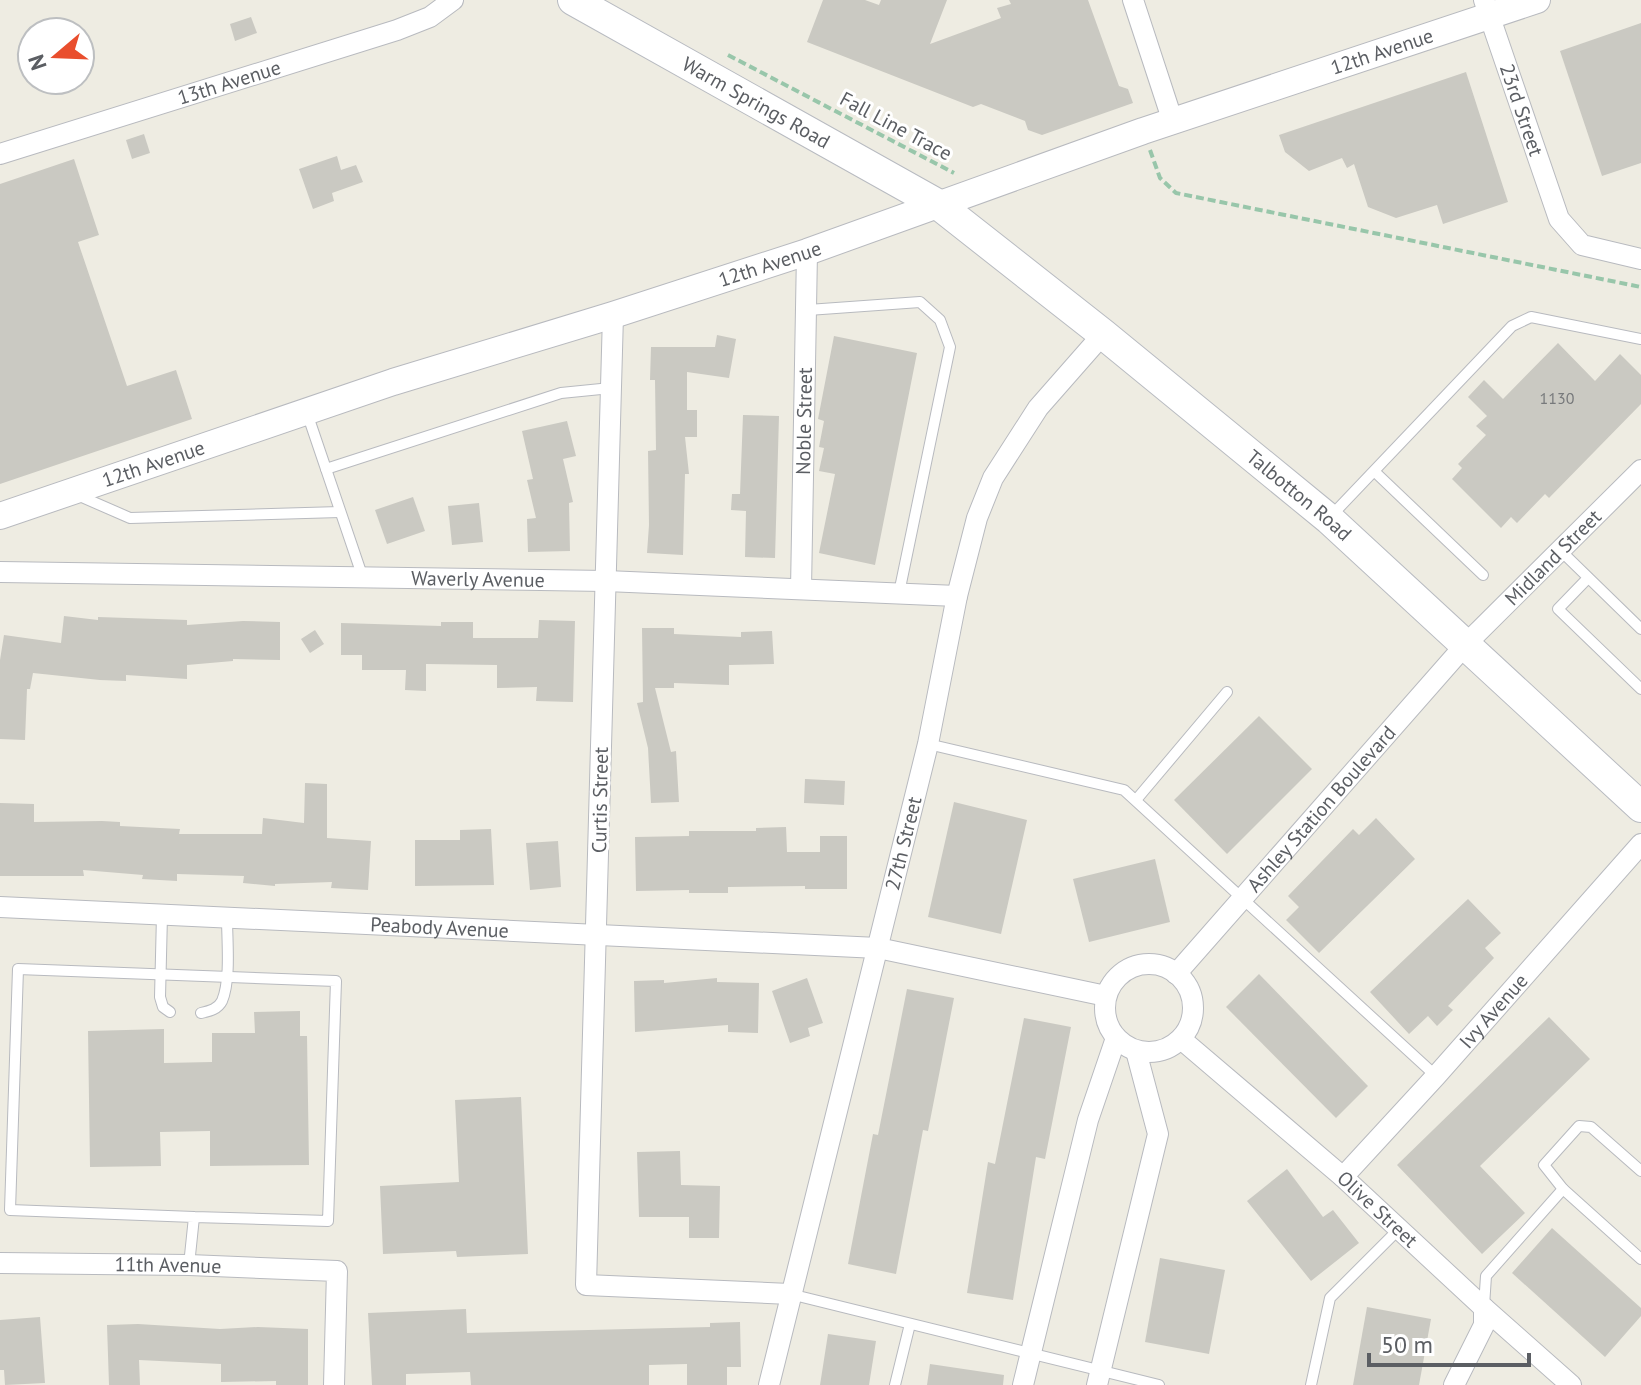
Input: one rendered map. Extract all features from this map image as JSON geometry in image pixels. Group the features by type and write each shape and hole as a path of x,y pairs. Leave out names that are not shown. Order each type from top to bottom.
{"main road":[{"name":"Warm Springs Road","path":"573,0 939,205"},
{"name":"Talbotton Road","path":"939,205 1329,519 1641,807"}],"street":[{"name":"13th Avenue","path":"0,154 397,30 430,17 453,0"},
{"path":"1133,0 1173,122"},
{"name":"12th Avenue","path":"0,516 393,382 807,252 1486,8 1537,0"},
{"name":"23rd Street","path":"1486,8 1559,219 1582,245 1641,259"},
{"name":"Noble Street","path":"801,589 807,252"},
{"name":"Curtis Street","path":"613,315 586,1285 790,1294"},
{"name":"27th Street","path":"769,1385 928,744 957,596 977,518 993,478 1038,408 1103,334"},
{"name":"Midland Street","path":"1466,644 1641,470"},
{"name":"Waverly Avenue","path":"0,572 606,581 957,596"},
{"name":"Ashley Station Boulevard","path":"1176,974 1466,644"},
{"name":"Ivy Avenue","path":"1343,1177 1641,844"},
{"name":"Peabody Avenue","path":"0,907 878,948"},
{"path":"878,948 1106,996"},
{"path":"1150,964 1176,974 1186,984 1192,998 1193,1012 1189,1027 1181,1039 1160,1051 1136,1051 1116,1038 1108,1026 1105,1011 1106,996 1112,983 1135,966 1150,964"},
{"path":"1023,1385 1088,1120 1116,1038"},
{"name":"Olive Street","path":"1181,1039 1343,1177 1571,1385"},
{"path":"1099,1378 1158,1134 1136,1051"},
{"name":"11th Avenue","path":"0,1263 189,1265 337,1271 334,1385"},
{"path":"1454,1385 1484,1325 1484,1308"}],"lane":[{"path":"808,310 920,302 940,320 950,347 899,593"},
{"path":"1329,519 1512,326 1531,317 1641,339"},
{"path":"326,469 561,393 611,388"},
{"path":"306,412 363,578"},
{"path":"1375,472 1483,575"},
{"path":"70,492 130,518 340,512"},
{"path":"1560,550 1641,629"},
{"path":"1588,578 1558,609 1632,673 1641,689"},
{"path":"1136,800 1227,692"},
{"path":"928,744 1124,790 1436,1076"},
{"path":"162,914 160,997 163,1007 170,1012"},
{"path":"201,1013 216,1009 222,1001 226,978 227,918"},
{"path":"18,969 159,973 336,981 328,1221 10,1210 18,969"},
{"path":"1641,1171 1591,1127 1579,1126 1544,1165 1563,1189 1641,1259"},
{"path":"1484,1308 1486,1276 1563,1189"},
{"path":"189,1265 194,1217"},
{"path":"1311,1385 1330,1298 1399,1229"},
{"path":"790,1294 1030,1353 1099,1378 1159,1385"},
{"path":"895,1385 910,1324"}],"path":[{"name":"Fall Line Trace","path":"718,50 951,173 965,169"},
{"path":"1143,131 1160,178 1176,193 1641,287"}],"building":[{"path":"823,0 865,0 879,5 881,0 947,0 930,44 1001,18 997,8 1011,4 1009,0 1088,0 1119,86 1128,89 1133,103 1042,135 1028,130 1025,121 981,104 973,107 807,42"},
{"path":"251,17 257,33 235,41 230,24"},
{"path":"1641,23 1641,163 1602,176 1560,51"},
{"path":"1466,72 1508,202 1443,224 1437,205 1396,218 1368,207 1354,164 1347,168 1342,158 1309,171 1285,152 1279,135"},
{"path":"144,134 150,153 132,159 126,140"},
{"path":"337,156 341,170 356,165 363,182 332,193 334,201 313,209 299,169"},
{"path":"74,159 99,235 78,242 127,386 176,370 192,419 0,484 0,184"},
{"path":"717,335 736,339 729,378 687,372 687,410 697,410 697,437 685,437 689,474 685,474 683,555 647,553 648,451 656,450 655,380 650,380 651,347 715,347"},
{"path":"834,336 917,353 875,565 819,553 835,474 819,471 824,448 819,447 824,421 818,419"},
{"path":"1558,343 1595,381 1620,354 1641,375 1641,404 1549,498 1545,494 1517,523 1511,517 1501,528 1452,479 1462,468 1458,464 1486,435 1476,426 1487,416 1468,397 1484,380 1503,399"},
{"path":"743,415 779,416 775,558 745,557 746,511 731,510 732,494 740,494"},
{"path":"567,421 576,456 563,459 573,502 569,503 570,551 528,552 527,519 536,518 527,480 533,479 522,431"},
{"path":"413,497 425,531 387,544 375,510"},
{"path":"479,503 483,542 452,545 448,506"},
{"path":"64,616 98,620 98,617 187,620 187,625 280,622 280,660 233,659 187,665 187,679 126,675 126,681 100,680 33,673 30,689 27,689 25,740 0,739 0,660 4,635 61,643"},
{"path":"539,620 575,621 573,702 536,701 537,687 497,688 497,665 426,664 426,691 405,690 406,670 362,670 362,655 341,655 341,623 441,626 441,622 473,622 473,638 538,638"},
{"path":"642,628 674,628 674,634 741,637 741,632 772,631 774,664 729,665 729,685 674,683 674,688 655,688 671,752 676,751 679,802 651,803 648,748 637,703 643,702"},
{"path":"315,630 324,644 310,653 301,639"},
{"path":"1259,716 1312,769 1227,854 1174,800"},
{"path":"805,779 845,781 844,805 804,803"},
{"path":"305,783 327,784 327,838 371,841 368,890 331,888 332,882 275,886 243,883 244,876 177,874 177,881 83,870 84,876 0,876 0,803 34,804 34,822 102,821 120,822 120,826 180,829 179,834 262,834 263,818 304,823"},
{"path":"954,802 1027,820 1001,934 928,917"},
{"path":"1376,818 1415,859 1319,953 1286,920 1299,907 1288,896 1353,829 1359,835"},
{"path":"786,827 787,852 820,852 820,836 847,836 847,889 805,889 805,886 728,887 728,893 636,891 635,837 689,836 689,831 756,831 756,828"},
{"path":"491,829 494,885 415,886 415,840 460,840 460,830"},
{"path":"558,841 561,887 530,890 526,843"},
{"path":"1155,859 1170,922 1089,942 1073,879"},
{"path":"1468,899 1501,933 1485,948 1494,958 1448,1006 1453,1010 1437,1026 1428,1016 1409,1034 1370,992"},
{"path":"1259,974 1368,1086 1336,1118 1226,1007"},
{"path":"717,978 717,982 759,983 758,1033 728,1032 728,1025 635,1032 634,981 664,980 664,983"},
{"path":"807,978 823,1023 808,1028 810,1036 790,1043 772,991"},
{"path":"907,989 954,998 928,1131 923,1130 896,1274 848,1264 873,1134 878,1135"},
{"path":"300,1011 300,1036 307,1036 309,1165 210,1166 210,1131 160,1132 161,1166 90,1167 88,1031 164,1029 164,1063 212,1062 212,1033 255,1033 254,1012"},
{"path":"1549,1017 1590,1059 1480,1166 1525,1213 1482,1254 1397,1165"},
{"path":"1024,1018 1071,1027 1045,1159 1036,1157 1013,1300 967,1293 988,1162 995,1164"},
{"path":"521,1097 528,1254 457,1257 456,1251 383,1254 380,1186 459,1182 455,1100"},
{"path":"680,1151 681,1185 720,1186 719,1238 689,1238 689,1217 639,1217 637,1152"},
{"path":"1287,1169 1323,1217 1333,1210 1359,1243 1311,1281 1247,1201"},
{"path":"1552,1228 1641,1308 1641,1316 1605,1357 1512,1273"},
{"path":"1160,1258 1225,1270 1209,1354 1145,1342"},
{"path":"1367,1307 1431,1319 1419,1385 1353,1385"},
{"path":"466,1309 467,1333 710,1327 710,1323 740,1322 741,1367 727,1367 727,1385 687,1385 687,1364 649,1365 649,1385 471,1385 470,1372 406,1374 406,1385 372,1385 368,1313"},
{"path":"40,1317 45,1383 5,1385 4,1370 0,1370 0,1320"},
{"path":"107,1325 220,1329 308,1329 308,1385 276,1385 276,1381 221,1382 221,1364 139,1360 140,1385 109,1385"},
{"path":"828,1334 876,1341 869,1385 820,1385"},
{"path":"930,1364 1004,1375 1003,1385 927,1385"}]}
